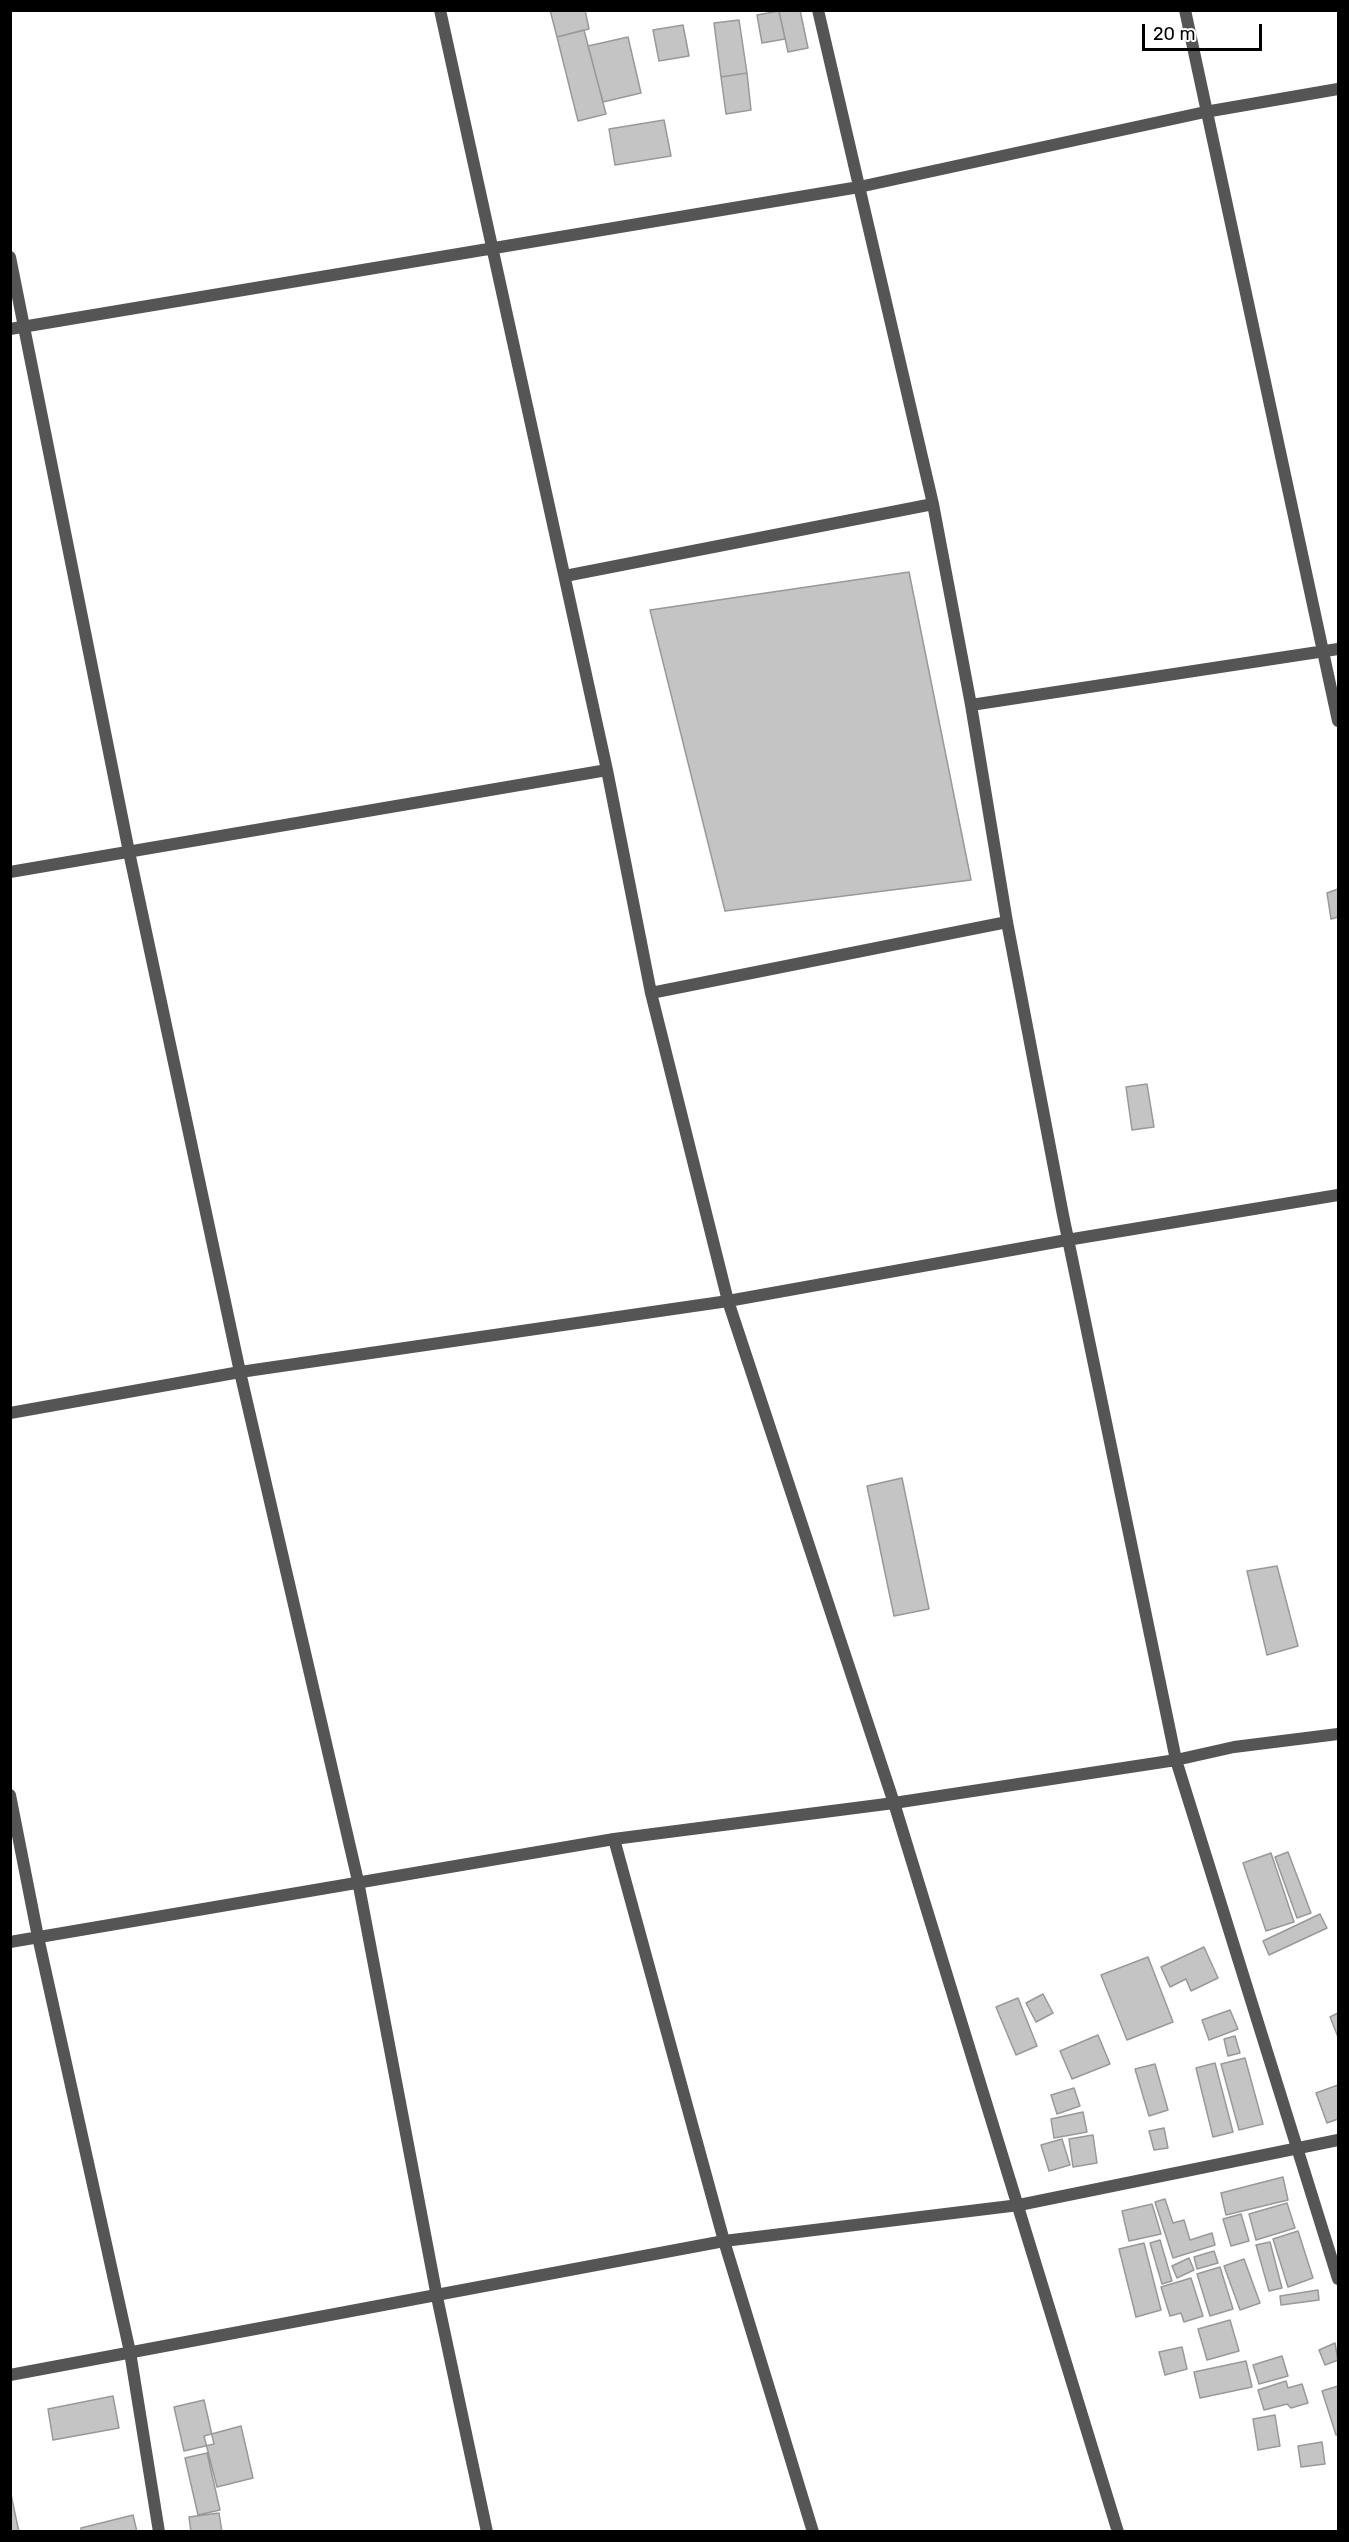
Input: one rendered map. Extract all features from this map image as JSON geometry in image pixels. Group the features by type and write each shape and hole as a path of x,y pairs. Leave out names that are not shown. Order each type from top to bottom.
{"street":[{"path":"441,10 491,248 607,770 651,993 728,1301 894,1803 1118,2532"},
{"path":"818,10 933,504 971,705 1007,922 1067,1240 1176,1760 1299,2148 1338,2279"},
{"path":"1185,10 1205,112 1325,651 1338,721"},
{"path":"10,329 859,187 1205,112 1338,89"},
{"path":"10,257 26,326 129,852 240,1372 358,1881 436,2297 487,2532"},
{"path":"565,576 933,504"},
{"path":"971,705 1338,649"},
{"path":"10,872 607,770"},
{"path":"651,993 1007,922"},
{"path":"10,1413 240,1372 728,1301 1067,1240 1338,1195"},
{"path":"10,1942 614,1839 894,1803 1176,1760 1234,1747 1338,1734"},
{"path":"10,1795 38,1937 130,2352 159,2532"},
{"path":"614,1839 724,2241 813,2532"},
{"path":"10,2375 436,2297 724,2241 1019,2205 1338,2140"}],"building":[{"path":"550,10 585,10 589,29 557,37"},
{"path":"800,10 808,48 788,52 779,11"},
{"path":"779,11 785,39 762,43 757,15"},
{"path":"739,20 747,73 721,77 714,23"},
{"path":"683,25 689,56 659,61 653,30"},
{"path":"584,30 606,114 578,121 557,37"},
{"path":"628,37 641,93 603,102 588,46"},
{"path":"747,73 751,110 726,114 721,77"},
{"path":"664,120 671,156 615,165 609,129"},
{"path":"909,572 971,880 725,911 650,610"},
{"path":"1338,889 1338,917 1331,919 1327,893"},
{"path":"1147,1084 1154,1127 1132,1130 1126,1087"},
{"path":"902,1478 929,1609 894,1616 867,1486"},
{"path":"1277,1566 1298,1646 1267,1655 1247,1571"},
{"path":"1288,1852 1311,1913 1297,1918 1275,1857"},
{"path":"1271,1853 1294,1922 1266,1931 1243,1863"},
{"path":"1320,1914 1327,1928 1269,1955 1263,1941"},
{"path":"1204,1947 1218,1978 1191,1991 1186,1979 1170,1987 1161,1967"},
{"path":"1148,1957 1173,2022 1127,2040 1101,1975"},
{"path":"1043,1994 1053,2013 1036,2022 1026,2003"},
{"path":"1018,1998 1037,2046 1016,2055 996,2007"},
{"path":"1230,2010 1238,2029 1209,2040 1202,2020"},
{"path":"1338,2013 1338,2037 1330,2017"},
{"path":"1098,2035 1110,2064 1072,2079 1060,2051"},
{"path":"1235,2036 1240,2053 1228,2056 1224,2039"},
{"path":"1245,2058 1263,2124 1239,2130 1221,2064"},
{"path":"1215,2063 1233,2132 1213,2137 1196,2068"},
{"path":"1155,2064 1168,2110 1149,2116 1135,2069"},
{"path":"1338,2085 1338,2119 1327,2123 1316,2093"},
{"path":"1074,2088 1080,2106 1057,2114 1051,2095"},
{"path":"1083,2112 1087,2132 1054,2138 1051,2119"},
{"path":"1164,2128 1168,2148 1154,2150 1149,2131"},
{"path":"1093,2135 1097,2163 1073,2167 1069,2139"},
{"path":"1062,2139 1070,2165 1049,2171 1041,2145"},
{"path":"1283,2177 1288,2200 1226,2215 1221,2193"},
{"path":"1165,2199 1173,2223 1184,2220 1190,2240 1212,2233 1215,2245 1173,2258 1155,2202"},
{"path":"1287,2203 1295,2228 1256,2240 1249,2214"},
{"path":"1152,2204 1161,2234 1129,2241 1122,2211"},
{"path":"1241,2214 1249,2241 1231,2246 1223,2219"},
{"path":"1298,2231 1313,2278 1288,2287 1273,2239"},
{"path":"1160,2240 1172,2281 1162,2284 1150,2243"},
{"path":"1270,2242 1282,2288 1269,2291 1256,2245"},
{"path":"1144,2243 1161,2310 1136,2317 1119,2249"},
{"path":"1214,2251 1218,2263 1197,2269 1194,2257"},
{"path":"1189,2258 1194,2270 1177,2278 1172,2266"},
{"path":"1244,2259 1260,2303 1240,2310 1224,2266"},
{"path":"1220,2267 1233,2309 1210,2316 1197,2274"},
{"path":"1191,2278 1203,2316 1184,2322 1181,2313 1170,2316 1161,2287"},
{"path":"1318,2290 1319,2300 1281,2305 1280,2296"},
{"path":"1230,2320 1239,2351 1207,2360 1198,2329"},
{"path":"1335,2343 1338,2360 1325,2365 1319,2350"},
{"path":"1182,2347 1187,2369 1165,2375 1159,2352"},
{"path":"1282,2356 1288,2376 1259,2384 1253,2365"},
{"path":"1246,2361 1252,2387 1200,2398 1194,2372"},
{"path":"1286,2381 1288,2388 1302,2384 1308,2403 1291,2408 1287,2404 1264,2410 1258,2390"},
{"path":"1338,2386 1338,2434 1336,2435 1322,2391"},
{"path":"113,2396 119,2428 53,2440 48,2409"},
{"path":"204,2400 214,2444 184,2451 174,2407"},
{"path":"1275,2415 1280,2446 1258,2450 1253,2419"},
{"path":"241,2426 253,2478 217,2487 204,2436"},
{"path":"1322,2442 1325,2464 1301,2467 1298,2446"},
{"path":"207,2453 220,2510 198,2515 185,2458"},
{"path":"10,2490 19,2532 10,2532"},
{"path":"219,2513 222,2532 191,2532 189,2517"},
{"path":"133,2515 137,2532 81,2532 81,2528"}]}
